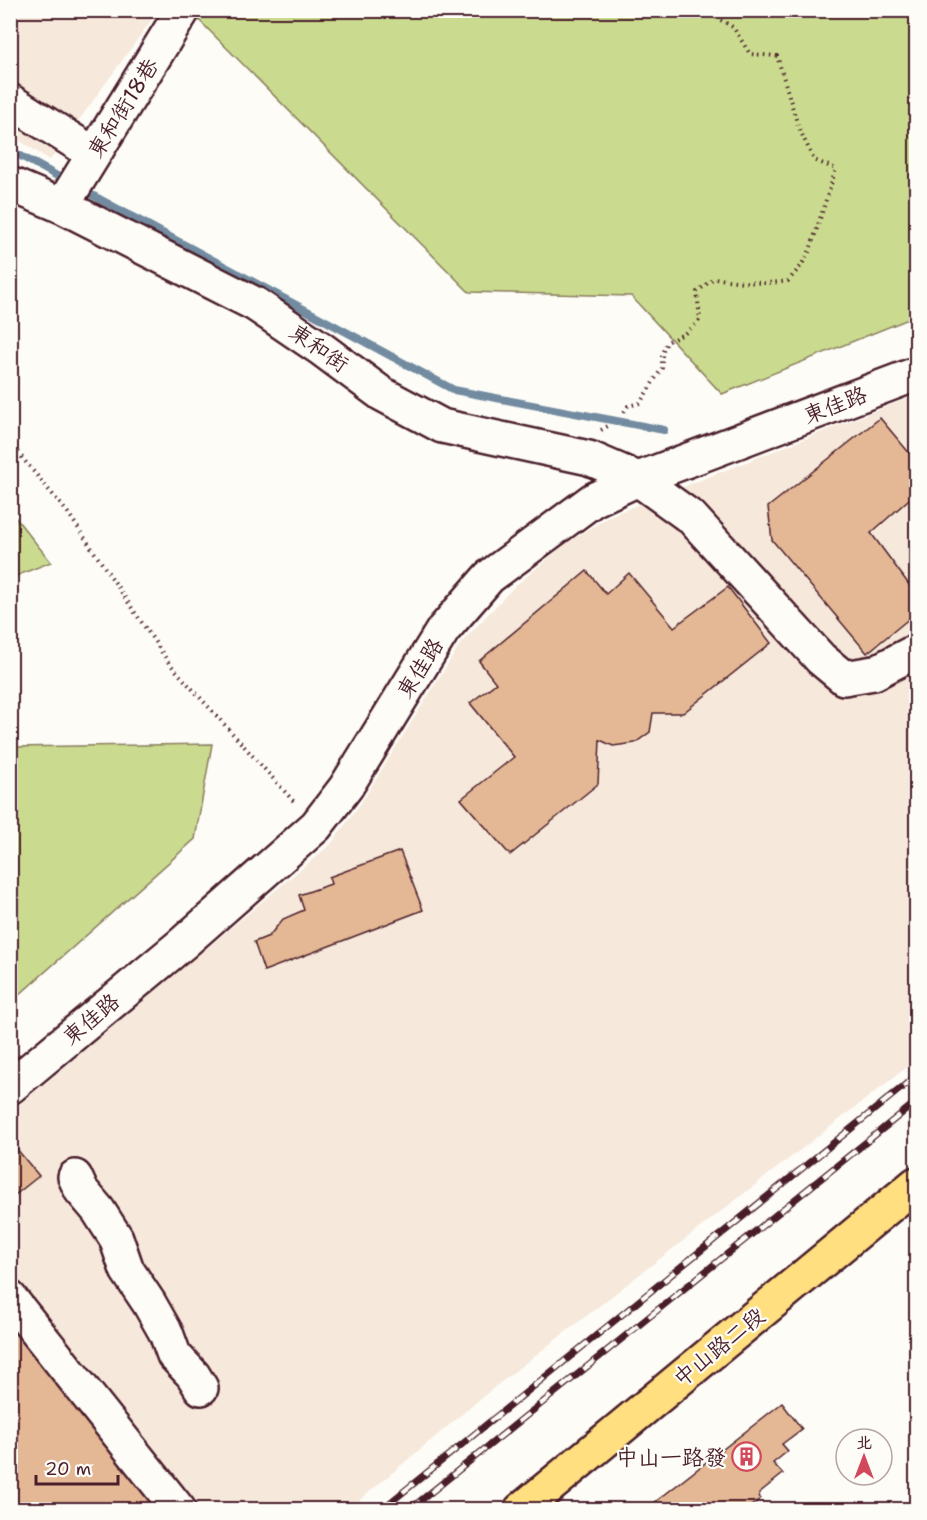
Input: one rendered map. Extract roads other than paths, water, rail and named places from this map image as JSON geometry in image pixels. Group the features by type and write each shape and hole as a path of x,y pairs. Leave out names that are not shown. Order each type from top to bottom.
{"main road":[{"name":"中山路二段","path":"521,1509 916,1184"}],"street":[{"name":"東和街18巷","path":"66,199 183,10"},
{"path":"10,101 92,158"},
{"name":"東和街","path":"10,184 66,199 255,304 382,394 442,426 589,458 638,479 692,518 821,659 844,678 874,673 916,651"},
{"name":"東佳路","path":"10,1087 182,944 316,826 346,787 443,630 489,577 593,500 638,479 916,374"},
{"path":"75,1178 81,1190 98,1210 116,1238 127,1270 150,1303 166,1333 174,1355 193,1375 201,1388"},
{"path":"10,1298 179,1509"}],"waterway":[{"path":"10,150 68,182"},
{"path":"79,188 454,390 664,430"}],"railway":[{"path":"381,1510 916,1076"},
{"path":"409,1510 916,1102"}],"place":[{"name":"中山一路發","path":"747,1457"}]}
